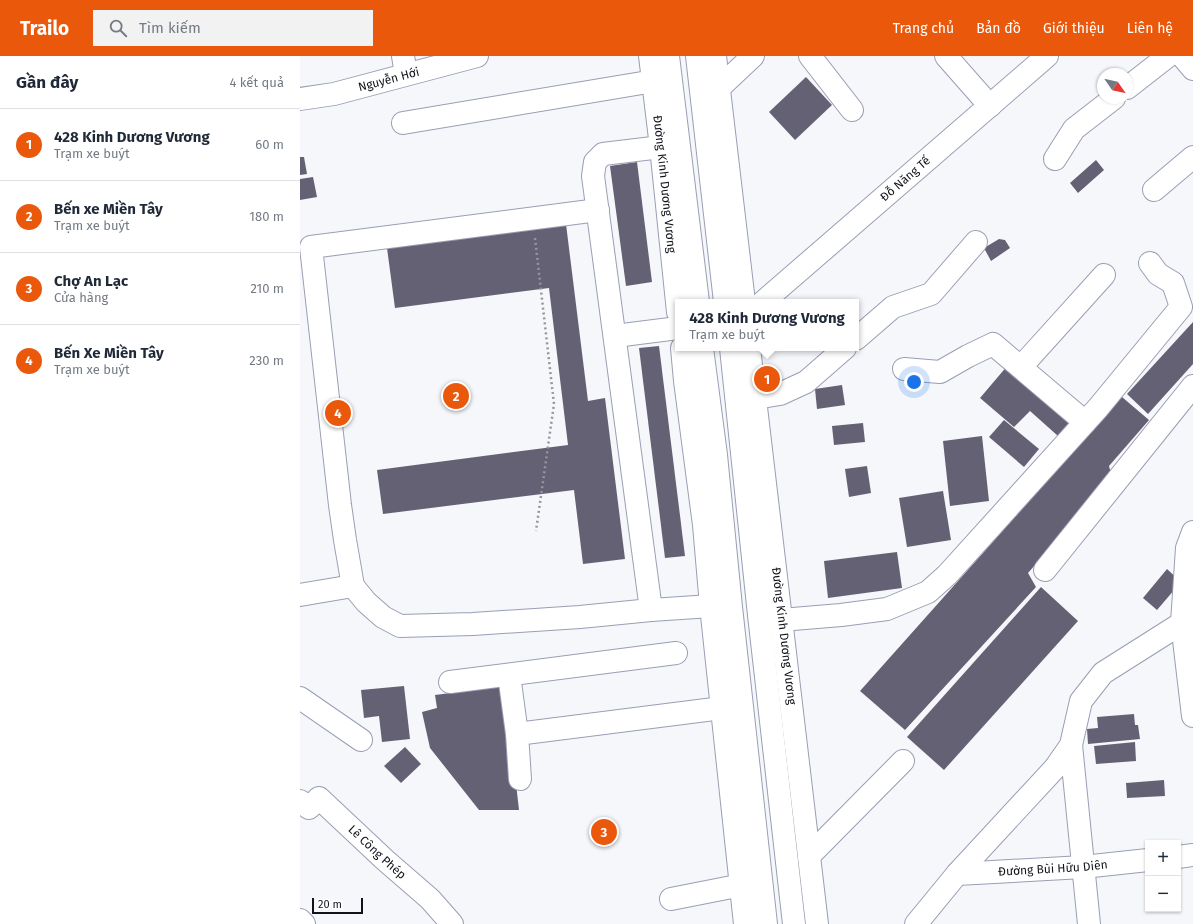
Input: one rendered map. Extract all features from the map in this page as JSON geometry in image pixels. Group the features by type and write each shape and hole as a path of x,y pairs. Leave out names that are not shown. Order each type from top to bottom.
{"main road":[{"name":"Nguyễn Hới","path":"300,99 334,94 404,65 477,56"},
{"name":"Đường Kinh Dương Vương","path":"650,56 654,81 670,146 697,299"},
{"name":"Đường Kinh Dương Vương","path":"668,56 670,146 677,299"},
{"path":"697,56 725,299"},
{"path":"715,56 744,299"},
{"path":"702,102 753,56"},
{"path":"810,56 852,110"},
{"path":"946,56 990,106"},
{"name":"Đỗ Năng Tế","path":"766,299 1047,56"},
{"path":"1133,83 1168,56"},
{"path":"1182,56 1193,69"},
{"path":"403,123 654,81"},
{"path":"1055,159 1074,129 1106,104"},
{"path":"651,610 593,176 595,162 603,154 670,146"},
{"path":"1154,190 1193,157"},
{"path":"598,210 311,247 342,519 353,586 366,602 383,617 400,626 473,624 580,617 651,610 721,607 781,620 841,615 887,609 928,592 947,575 1086,422 1181,307 1173,283 1158,274 1150,264"},
{"path":"859,336 893,307 931,294 976,242"},
{"path":"1021,367 1104,275"},
{"path":"615,336 675,328"},
{"path":"904,369 940,372 993,344 1086,422"},
{"path":"682,351 704,525 721,607 752,882 745,924"},
{"path":"702,351 716,455 721,607 722,708 752,882 766,924"},
{"name":"Đường Kinh Dương Vương","path":"731,351 794,924"},
{"name":"Đường Kinh Dương Vương","path":"749,351 771,520 816,924"},
{"path":"755,398 780,394 806,382 842,351"},
{"path":"1045,570 1193,386"},
{"path":"1193,532 1187,548 1182,622 1193,716"},
{"path":"300,595 353,586"},
{"path":"1089,924 1071,745 1081,701 1103,673 1182,622"},
{"path":"450,682 676,652"},
{"path":"509,675 517,734 520,779"},
{"path":"300,698 361,740"},
{"path":"517,734 722,708"},
{"path":"916,924 957,874 1055,768 1071,745"},
{"path":"809,856 903,761"},
{"name":"Lê Công Phép","path":"300,801 309,808 319,798 385,860 430,899 452,924"},
{"path":"1181,857 1193,855"},
{"name":"Đường Bùi Hữu Diên","path":"957,874 1083,867 1145,860"},
{"path":"671,898 752,882"},
{"path":"300,920 304,924"}],"path":[{"path":"532,218 554,404 536,531"}],"building":[{"path":"806,77 832,105 795,140 769,112"},
{"path":"300,157 304,157 307,174 300,175"},
{"path":"1096,160 1104,170 1078,193 1070,183"},
{"path":"637,162 652,282 626,286 610,166"},
{"path":"313,177 317,197 300,200 300,179"},
{"path":"566,224 588,401 605,398 625,559 583,564 574,490 383,514 377,470 568,445 549,288 395,308 387,248"},
{"path":"999,239 1005,240 1010,248 991,261 984,248"},
{"path":"1193,322 1193,364 1148,414 1127,394"},
{"path":"659,346 685,556 665,558 639,348"},
{"path":"1008,365 1071,421 1058,436 1030,411 1014,427 980,398"},
{"path":"842,385 845,405 817,409 815,389"},
{"path":"1122,397 1149,420 1109,466 1112,477 1028,573 1036,587 905,730 860,691"},
{"path":"1004,420 1039,449 1024,467 989,437"},
{"path":"863,423 865,442 834,445 832,426"},
{"path":"982,436 989,501 950,506 943,441"},
{"path":"867,466 871,493 849,497 845,469"},
{"path":"943,491 951,540 907,547 899,498"},
{"path":"897,552 902,588 828,598 824,561"},
{"path":"1167,569 1181,582 1157,610 1143,598"},
{"path":"1041,587 1078,621 944,770 907,737"},
{"path":"404,686 410,739 382,742 379,716 364,718 361,690"},
{"path":"505,686 519,810 479,810 430,748 422,712 437,708 435,695"},
{"path":"1134,714 1135,725 1138,725 1140,739 1088,744 1087,729 1098,728 1097,717"},
{"path":"1135,742 1136,761 1096,764 1094,746"},
{"path":"405,747 421,764 401,783 384,766"},
{"path":"1164,780 1165,796 1127,798 1126,783"}],"place":[{"name":"428 Kinh Dương Vương","path":"767,379"},
{"name":"Bến xe Miền Tây","path":"456,396"},
{"name":"Bến Xe Miền Tây","path":"338,413"},
{"name":"Chợ An Lạc","path":"604,832"}]}
